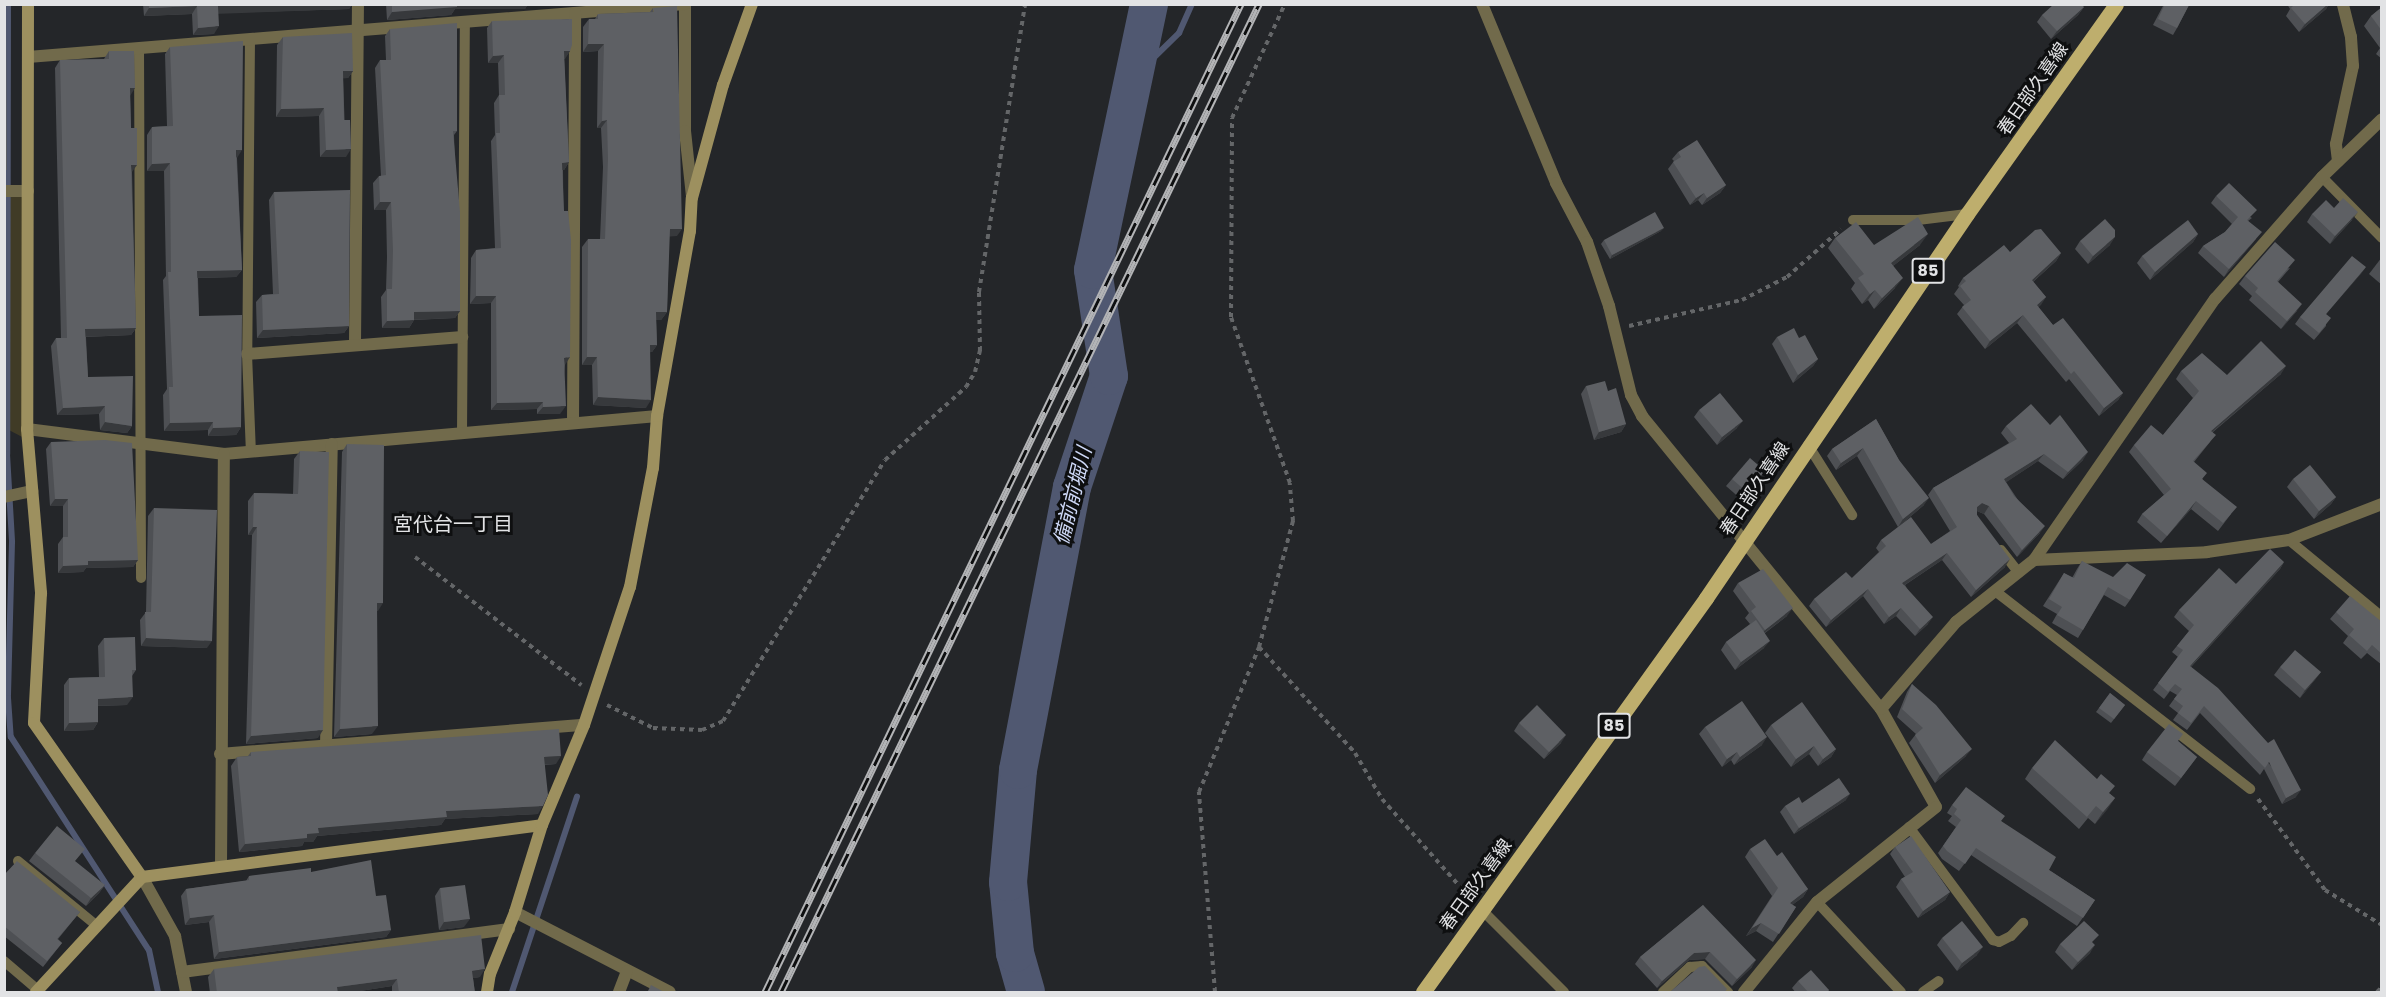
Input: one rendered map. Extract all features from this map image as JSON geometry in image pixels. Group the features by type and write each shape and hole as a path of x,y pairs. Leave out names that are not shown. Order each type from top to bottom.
{"main road":[{"name":"春日部久喜線","path":"1423,993 1743,540 1967,214 2116,4"}],"street":[{"path":"28,4 27,429 41,593 34,723 142,877 176,936 186,993"},
{"path":"355,345 358,4"},
{"path":"28,57 685,4 685,131 692,198 690,231 657,416 653,468 630,587 584,725 542,825 515,912 490,974 487,993"},
{"path":"692,198 723,85 752,4"},
{"path":"1482,4 1556,183 1587,242 1631,395 1642,416 1881,709 1936,807 1817,902 1744,993"},
{"path":"2338,161 2336,144 2353,66 2351,37 2343,4"},
{"path":"573,423 575,13"},
{"path":"1881,709 1956,621 2034,560 2215,299 2322,177 2382,118"},
{"path":"4,190 28,190"},
{"path":"246,354 462,337"},
{"path":"27,429 224,454 657,416"},
{"path":"326,746 332,444"},
{"path":"221,866 219,754 224,454"},
{"path":"4,497 32,491"},
{"path":"2034,560 2174,554 2289,540 2382,504"},
{"path":"219,754 584,725"},
{"path":"37,991 142,877 542,825"},
{"path":"515,912 670,993"},
{"path":"182,972 509,929"},
{"path":"619,993 627,971"}],"lane":[{"path":"462,433 465,22"},
{"path":"250,39 246,354 251,452"},
{"path":"139,48 141,578"},
{"path":"2322,177 2382,238"},
{"path":"1853,220 1918,220 1967,214"},
{"path":"1808,445 1852,515"},
{"path":"1992,536 2019,573"},
{"path":"2289,540 2382,617"},
{"path":"1995,591 2250,789"},
{"path":"1909,828 1993,940 1999,942 2011,936 2023,923"},
{"path":"18,861 98,926"},
{"path":"1817,902 1901,993"},
{"path":"1482,910 1564,993"},
{"path":"4,961 37,991"},
{"path":"1663,993 1690,967 1702,966 1728,993"},
{"path":"1923,993 1939,981"}],"path":[{"path":"415,557 592,696 653,728 702,730 723,721 885,460 970,380 980,351 979,292 1025,4"},
{"path":"1215,993 1198,792 1259,647 1289,540 1293,510 1290,483 1232,317 1232,118 1285,4"},
{"path":"1614,330 1742,300 1787,277 1853,220"},
{"path":"1259,647 1355,753 1382,799 1482,910"},
{"path":"2250,789 2325,890 2382,925"},
{"path":"2377,993 2382,987"}],"shaded area":[{"path":"4,191 28,191 28,440 5,428"}],"building":[{"path":"4,4 6,4 7,170 4,170"},
{"path":"149,4 255,4 218,6 219,26 198,28 197,6 149,8"},
{"path":"392,4 457,4 457,7 392,12"},
{"path":"2054,4 2081,4 2084,7 2057,31 2042,15"},
{"path":"2165,4 2189,5 2177,28 2158,19"},
{"path":"2295,4 2328,4 2305,24 2291,8"},
{"path":"677,6 682,229 670,229 667,312 656,312 657,345 650,345 651,400 598,397 597,357 587,357 588,239 605,239 608,159 607,120 602,121 604,44 588,44 589,19 598,19 598,14 654,12 653,8"},
{"path":"2382,7 2382,31 2371,16"},
{"path":"572,19 572,45 570,51 564,51 569,162 562,163 564,211 568,211 571,240 570,357 564,358 566,406 543,407 543,402 497,403 496,296 476,296 476,250 501,248 496,133 500,133 499,95 505,95 504,55 493,56 492,21"},
{"path":"457,23 457,131 453,131 460,212 460,311 414,312 414,320 387,321 387,289 392,289 393,250 391,202 380,202 379,176 386,175 380,60 391,60 390,29"},
{"path":"352,33 353,71 343,71 344,120 350,120 351,149 326,150 324,108 281,109 283,37"},
{"path":"243,41 242,150 236,150 242,270 197,271 199,316 242,315 241,427 213,428 213,422 170,423 169,387 173,387 168,272 171,272 170,163 152,164 152,127 173,126 170,47"},
{"path":"109,51 134,51 135,88 130,88 131,128 137,128 137,165 131,165 136,328 85,329 88,377 133,376 132,426 105,422 105,406 63,408 56,338 67,338 60,60 109,59"},
{"path":"1697,140 1726,185 1707,198 1704,193 1696,198 1673,162 1681,157 1678,152"},
{"path":"2229,183 2257,210 2247,220 2262,232 2229,269 2203,246 2225,232 2238,217 2216,196"},
{"path":"350,190 349,326 263,330 262,295 279,294 274,192"},
{"path":"2343,198 2358,212 2335,236 2312,214 2326,200 2334,208"},
{"path":"1655,212 1664,228 1612,255 1604,240"},
{"path":"1918,217 1928,234 1891,263 1903,278 1882,298 1875,290 1870,294 1858,278 1864,274 1835,238 1856,222 1874,245"},
{"path":"2105,219 2115,230 2115,237 2093,256 2080,241"},
{"path":"2188,220 2198,234 2155,272 2142,256"},
{"path":"2041,229 2061,253 2032,280 2046,297 2037,305 2053,325 2063,318 2123,393 2104,408 2074,371 2071,374 2023,315 1990,341 1962,307 1971,300 1960,286 1966,281 1963,278 2004,245 2010,252 2035,230"},
{"path":"2275,242 2295,260 2277,281 2302,304 2287,321 2255,292 2258,288 2245,276"},
{"path":"2352,256 2366,267 2326,314 2331,318 2319,333 2300,317"},
{"path":"1794,328 1799,338 1805,335 1818,359 1798,375 1777,337"},
{"path":"2261,341 2286,366 2211,431 2216,435 2193,461 2207,473 2202,479 2237,507 2223,523 2196,501 2167,536 2142,514 2171,489 2134,445 2151,425 2163,435 2199,391 2181,371 2202,353 2227,375"},
{"path":"1605,381 1608,391 1616,388 1626,424 1599,432 1586,386"},
{"path":"1720,393 1743,421 1722,437 1699,410"},
{"path":"2031,404 2050,425 2060,415 2088,452 2068,472 2044,454 2004,479 2014,496 2045,526 2022,550 1989,506 1982,503 1977,507 1977,515 2010,559 1976,590 1947,553 1902,583 1933,617 1920,629 1901,608 1889,617 1868,589 1831,620 1814,599 1846,572 1852,578 1886,546 1881,540 1911,517 1931,544 1957,527 1933,488 2017,439 2006,426"},
{"path":"1876,419 1899,460 1929,498 1903,519 1863,448 1841,463 1832,449"},
{"path":"105,440 132,443 138,560 88,561 88,565 63,566 63,537 68,537 68,499 55,499 51,442"},
{"path":"347,444 384,445 383,603 377,603 378,726 340,729"},
{"path":"300,451 329,452 323,730 251,736 257,527 253,527 254,493 298,494"},
{"path":"1750,458 1765,471 1747,492 1732,479"},
{"path":"2310,465 2336,497 2319,511 2293,479"},
{"path":"154,508 217,510 212,641 146,638 145,612 151,612"},
{"path":"2270,549 2284,562 2190,666 2218,688 2268,743 2274,739 2301,790 2286,798 2269,762 2265,768 2204,706 2191,723 2178,713 2183,706 2174,699 2182,689 2175,684 2168,692 2158,683 2183,650 2177,646 2194,625 2179,610 2219,568 2236,584"},
{"path":"2082,561 2113,577 2127,563 2146,575 2130,600 2108,587 2083,630 2057,615 2062,607 2049,599 2064,573 2074,578"},
{"path":"1763,569 1793,608 1765,630 1751,611 1756,607 1738,583"},
{"path":"2350,596 2382,622 2382,654 2372,645 2367,651 2349,635 2354,629 2336,612"},
{"path":"1756,620 1770,641 1741,662 1726,642"},
{"path":"135,637 136,670 132,670 133,697 98,699 98,722 69,723 69,678 105,677 104,638"},
{"path":"2295,650 2321,672 2305,690 2280,667"},
{"path":"1912,684 1936,705 1972,749 1940,775 1915,735 1923,728 1902,709"},
{"path":"2110,693 2125,705 2114,719 2099,708"},
{"path":"1742,701 1767,737 1740,757 1737,752 1727,759 1705,727"},
{"path":"1802,702 1836,749 1823,759 1814,746 1796,759 1771,725"},
{"path":"1537,705 1566,735 1549,752 1519,723"},
{"path":"2169,724 2183,734 2178,741 2197,757 2181,778 2147,752"},
{"path":"559,729 561,756 544,757 548,795 543,806 446,811 447,817 318,828 319,833 307,834 307,838 245,844 237,757 251,756 251,752"},
{"path":"2055,740 2097,779 2101,774 2115,786 2109,793 2115,798 2103,812 2096,806 2087,817 2032,768"},
{"path":"1839,778 1850,794 1799,828 1785,806 1799,797 1802,803"},
{"path":"1966,787 2005,816 2001,821 2056,857 2049,870 2095,900 2083,918 1976,848 1965,864 1947,851 1943,846 1961,820 1954,814 1957,809 1952,805"},
{"path":"57,826 85,849 75,861 105,885 91,898 35,853"},
{"path":"1911,836 1950,892 1923,911 1901,879 1913,872 1895,847"},
{"path":"1765,839 1777,856 1782,852 1808,889 1790,903 1796,907 1779,934 1761,923 1752,928 1778,888 1750,849"},
{"path":"371,860 376,896 386,895 391,930 219,952 214,915 190,918 186,889 249,880 249,876 311,868 311,872"},
{"path":"17,861 80,912 57,939 62,943 47,961 4,926 4,875"},
{"path":"465,885 470,919 444,922 440,888"},
{"path":"1703,905 1756,960 1737,979 1710,952 1694,953 1662,981 1640,957"},
{"path":"1962,921 1983,947 1962,963 1942,938"},
{"path":"2084,921 2099,935 2092,942 2095,945 2078,962 2060,944"},
{"path":"481,935 485,969 472,971 475,993 399,993 397,979 337,987 338,993 217,993 214,969"},
{"path":"1705,966 1727,989 1724,993 1673,993 1671,991 1699,967"},
{"path":"1811,970 1829,990 1826,993 1809,993 1798,981"},
{"path":"651,985 666,993 647,993"}],"waterway":[{"path":"8,4 7,454 12,542 8,698 11,737 149,950 158,992"},
{"name":"備前前堀川","path":"1026,992 1015,953 1008,882 1018,770 1072,487 1109,376 1093,270 1149,4"},
{"path":"1132,79 1179,33 1192,4"},
{"path":"512,992 577,797"}],"railway":[{"path":"765,992 1241,4"},
{"path":"781,992 1259,4"}],"district":[{"name":"宮代台一丁目","path":"453,524"}]}
